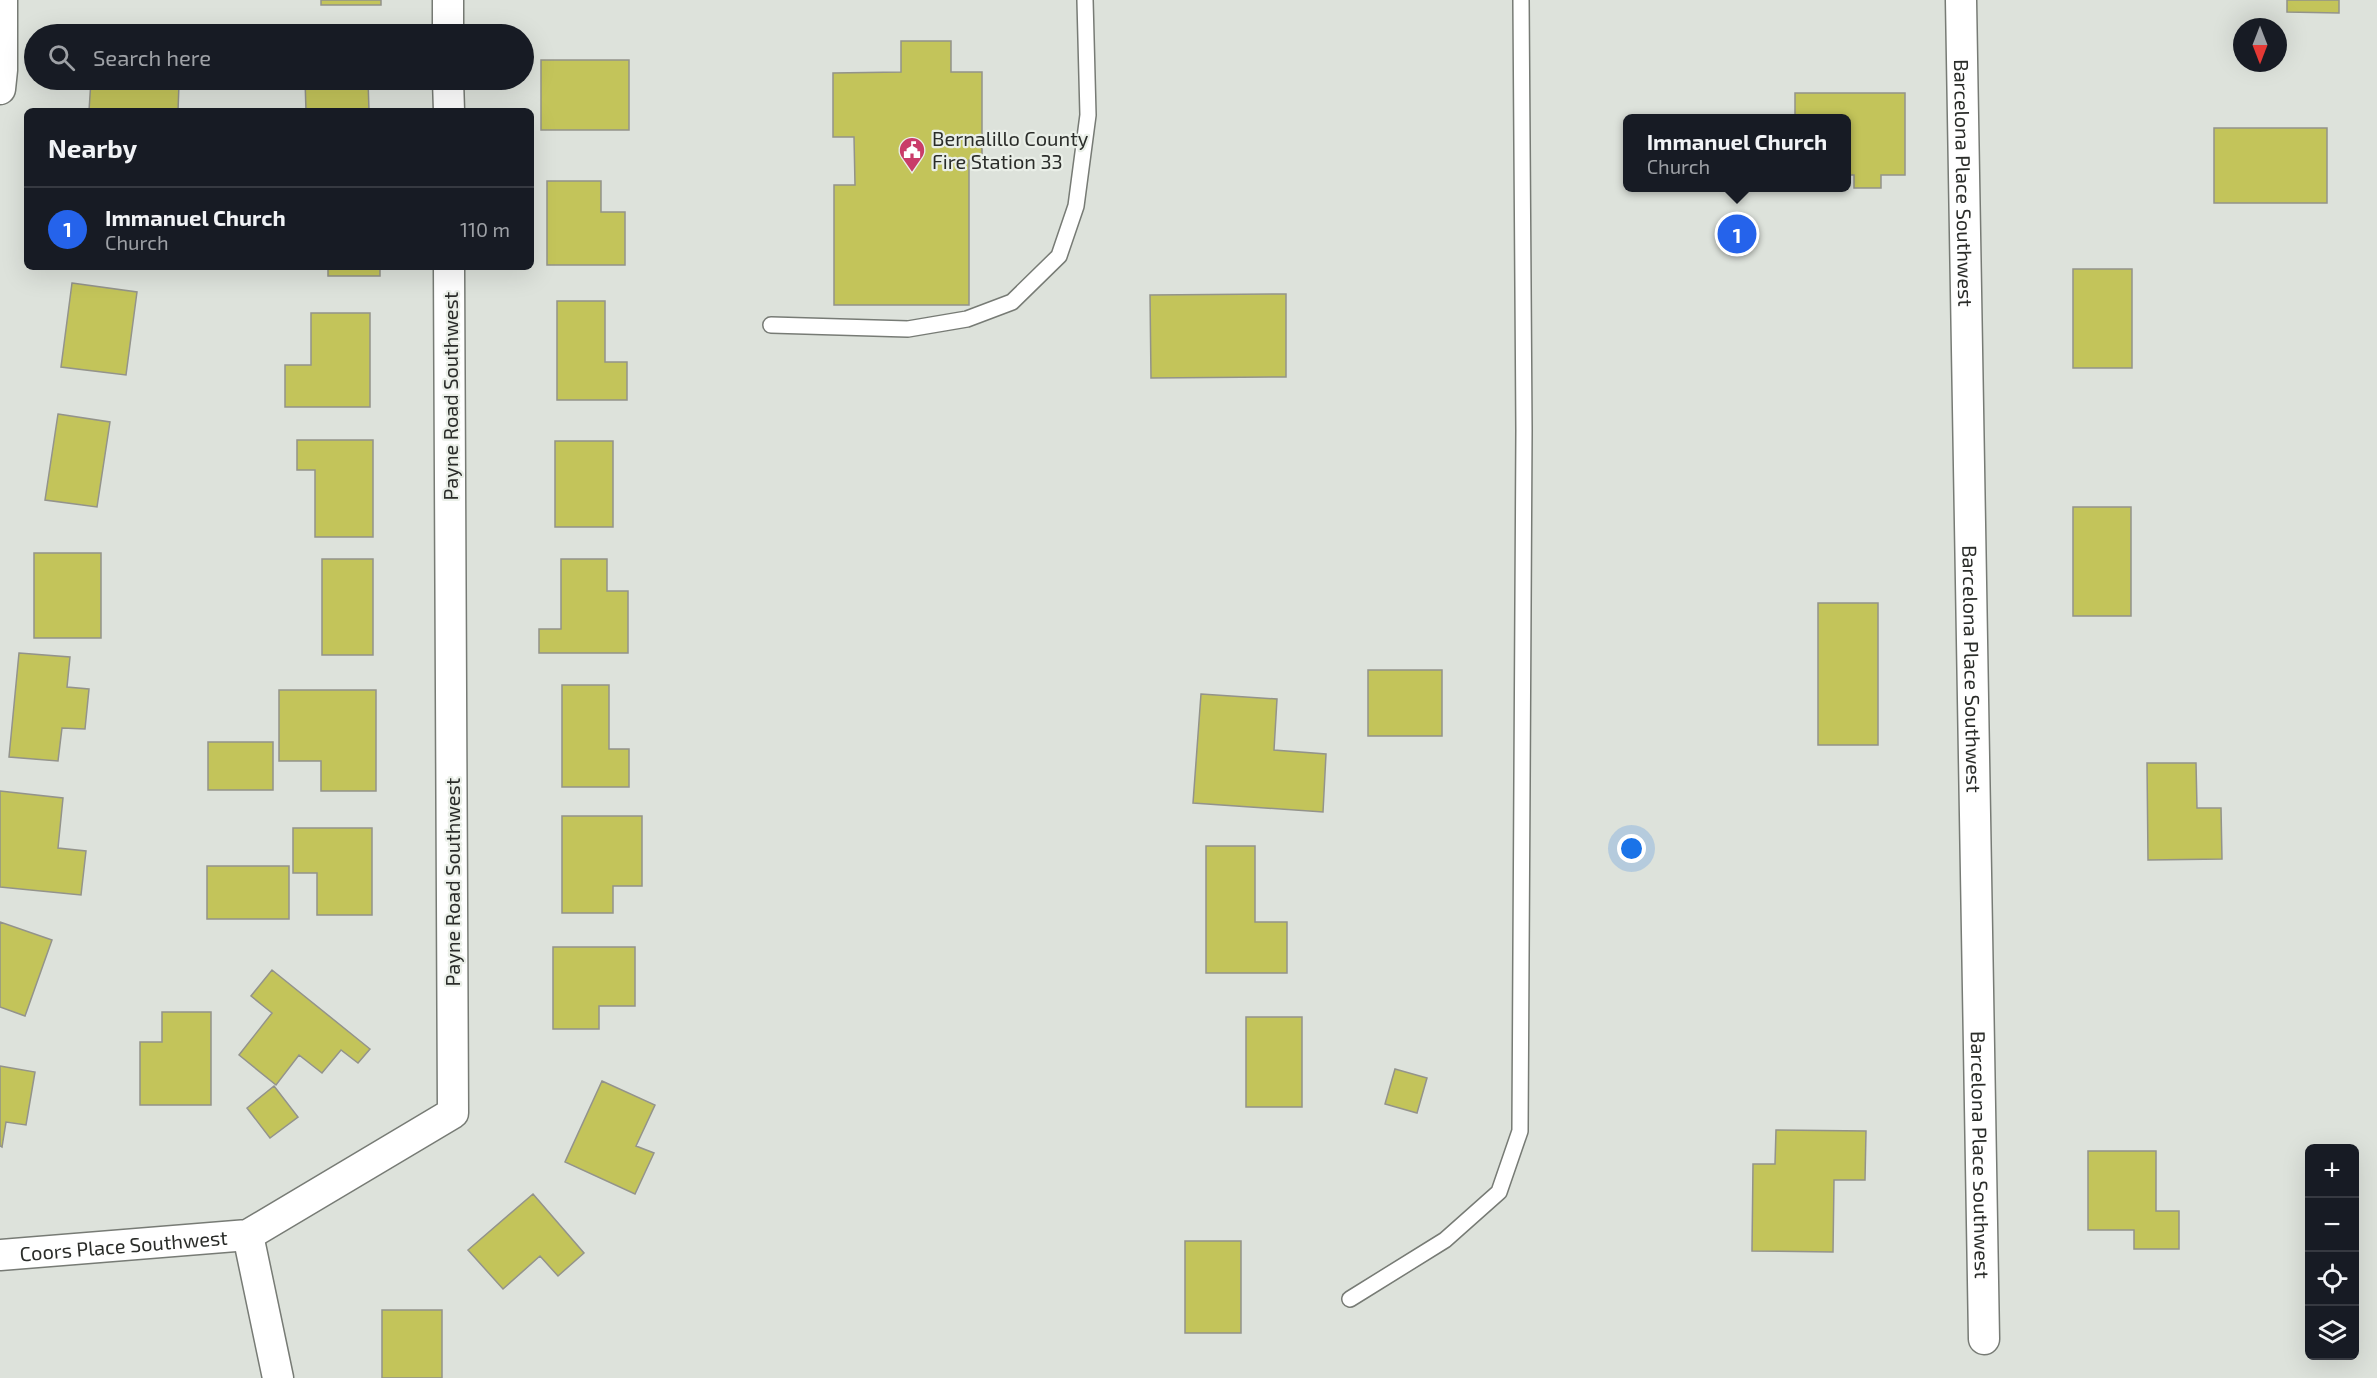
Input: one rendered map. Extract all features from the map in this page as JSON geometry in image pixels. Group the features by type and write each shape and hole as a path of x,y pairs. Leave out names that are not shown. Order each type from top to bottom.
{"street":[{"path":"0,89 2,0"},
{"path":"448,0 448,24"},
{"name":"Barcelona Place Southwest","path":"1961,0 1984,1339"},
{"path":"448,90 448,108"},
{"name":"Payne Road Southwest","path":"248,1235 453,1113 449,270"},
{"path":"248,1235 278,1378"},
{"name":"Coors Place Southwest","path":"0,1255 248,1235"}],"lane":[{"path":"771,325 908,329 967,320 1012,302 1059,256 1076,206 1088,115 1085,0"},
{"path":"1350,1299 1444,1240 1499,1192 1520,1131 1524,442 1521,0"}],"building":[{"path":"321,0 381,0 381,5 321,5"},
{"path":"2287,0 2339,0 2339,13 2287,12"},
{"name":"Bernalillo County Fire Station 33","path":"901,41 951,41 951,72 982,72 982,160 969,160 969,305 834,305 834,185 855,185 854,137 833,137 833,73 901,72"},
{"path":"541,60 629,60 629,130 541,130"},
{"path":"90,90 179,90 178,108 89,108"},
{"path":"305,90 368,90 369,108 306,108"},
{"path":"1795,93 1905,93 1905,175 1881,175 1881,188 1854,188 1854,175 1851,175 1851,114 1795,114"},
{"path":"2214,128 2327,128 2327,203 2214,203"},
{"path":"547,181 601,181 601,212 625,212 625,265 547,265"},
{"path":"2073,269 2132,269 2132,368 2073,368"},
{"path":"328,270 380,270 380,276 328,276"},
{"path":"72,283 137,292 126,375 61,367"},
{"path":"1286,294 1286,377 1151,378 1150,295"},
{"path":"557,301 605,301 605,362 627,362 627,400 557,400"},
{"path":"311,313 370,313 370,407 285,407 285,365 311,365"},
{"path":"58,414 110,422 97,507 45,500"},
{"path":"297,440 373,440 373,537 315,537 315,470 297,470"},
{"path":"555,441 613,441 613,527 555,527"},
{"path":"2073,507 2131,507 2131,616 2073,616"},
{"path":"34,553 101,553 101,638 34,638"},
{"path":"322,559 373,559 373,655 322,655"},
{"path":"561,559 607,559 607,591 628,591 628,653 539,653 539,629 561,629"},
{"path":"1818,603 1878,603 1878,745 1818,745"},
{"path":"19,653 70,657 67,687 89,689 85,729 62,728 58,761 9,757"},
{"path":"1368,670 1442,670 1442,736 1368,736"},
{"path":"562,685 609,685 609,749 629,749 629,787 562,787"},
{"path":"279,690 376,690 376,791 321,791 321,761 279,761"},
{"path":"1201,694 1277,699 1274,750 1326,754 1323,812 1193,803"},
{"path":"208,742 273,742 273,790 208,790"},
{"path":"2147,763 2196,763 2197,808 2221,808 2222,859 2148,860"},
{"path":"0,791 63,798 58,848 86,851 81,895 0,887"},
{"path":"562,816 642,816 642,886 613,886 613,913 562,913"},
{"path":"293,828 372,828 372,915 317,915 317,873 293,873"},
{"path":"1206,846 1255,846 1255,922 1287,922 1287,973 1206,973"},
{"path":"207,866 289,866 289,919 207,919"},
{"path":"0,922 52,940 25,1016 0,1007"},
{"path":"553,947 635,947 635,1006 599,1006 599,1029 553,1029"},
{"path":"272,970 370,1049 358,1063 341,1050 322,1073 299,1055 276,1085 239,1055 272,1013 251,996"},
{"path":"162,1012 211,1012 211,1105 140,1105 140,1042 162,1042"},
{"path":"1246,1017 1302,1017 1302,1107 1246,1107"},
{"path":"0,1066 35,1072 26,1125 6,1122 2,1147 0,1146"},
{"path":"1395,1069 1427,1078 1417,1113 1385,1104"},
{"path":"602,1081 655,1105 636,1146 654,1153 635,1194 565,1162"},
{"path":"274,1086 298,1117 270,1138 247,1108"},
{"path":"1776,1130 1866,1131 1865,1180 1834,1180 1833,1252 1752,1251 1753,1164 1775,1164"},
{"path":"2088,1151 2156,1151 2156,1211 2179,1211 2179,1249 2134,1249 2134,1230 2088,1230"},
{"path":"533,1194 584,1253 558,1276 540,1256 503,1289 468,1250"},
{"path":"1185,1241 1241,1241 1241,1333 1185,1333"},
{"path":"382,1310 442,1310 442,1378 382,1378"}],"place":[{"name":"Bernalillo County Fire Station 33","path":"912,173"},
{"name":"Immanuel Church","path":"1737,234"}]}
